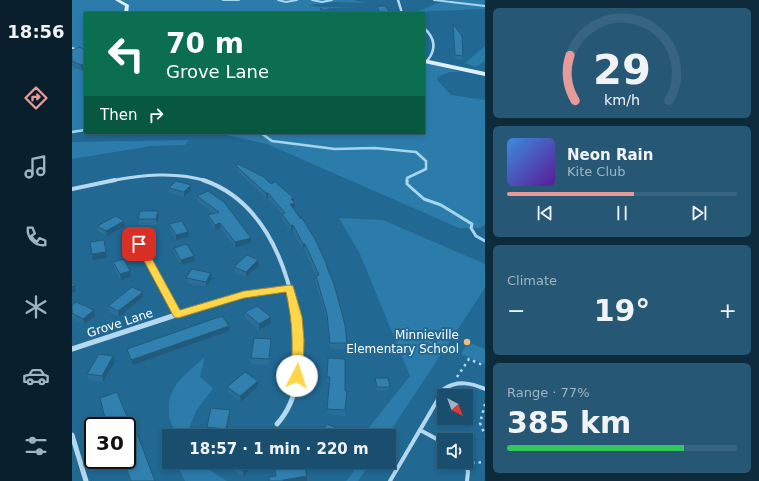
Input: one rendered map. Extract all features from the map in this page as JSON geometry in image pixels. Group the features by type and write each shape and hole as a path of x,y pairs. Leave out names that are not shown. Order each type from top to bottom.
{"street":[{"path":"117,0 127,6 126,12"},
{"path":"398,0 402,12"},
{"path":"425,29 435,43 434,53 426,61"},
{"path":"426,61 485,74"},
{"path":"72,189 128,178 154,175 184,176 215,184 236,196 254,216 266,232 280,258 290,288 299,340 294,398 290,409 277,424"},
{"path":"139,244 178,315"},
{"name":"Grove Lane","path":"72,349 244,294 290,288"},
{"path":"72,435 86,481"}],"lane":[{"path":"72,48 84,52"},
{"path":"397,481 391,480 444,389 453,384 467,383 485,390"},
{"path":"420,430 437,439"},
{"path":"467,481 468,469"}],"path":[{"path":"453,384 469,359 485,366"},
{"path":"485,404 480,423 485,436"},
{"path":"473,463 485,462"}],"shaded area":[{"path":"72,0 354,0 366,3 334,2 309,5 317,7 360,7 330,8 319,12 84,12 84,132 72,132"},
{"path":"451,0 485,0 485,9 413,12 437,3"},
{"path":"485,46 485,61 476,67 465,63"},
{"path":"425,63 461,72 450,72 437,77 437,80 451,95 485,100 485,224 480,228 459,228 267,144 222,134 425,134"},
{"path":"189,140 185,145 151,146 72,159 72,142"},
{"path":"339,218 383,220 485,264 485,288 392,429 368,429 410,376 360,254"},
{"path":"468,342 485,349 485,364 461,354"},
{"path":"205,357 200,377 213,388 196,411 189,429 174,429 169,415 171,395 185,374"},
{"path":"179,469 210,469 227,481 185,481"},
{"path":"355,469 366,469 358,481 346,481"}],"building":[{"path":"377,6 386,6 390,12 380,12"},
{"path":"453,24 462,36 463,56 455,55"},
{"path":"80,47 84,49 84,64 81,65 72,61 72,50"},
{"path":"238,164 264,177 271,184 275,182 294,198 291,199 295,203 290,204 301,219 302,218 315,239 334,284 345,325 347,343 330,343 327,314 316,276 319,275 305,244 303,244 293,225 291,226 282,214 285,213 268,193 266,193 236,166"},
{"path":"176,181 191,185 184,192 169,188"},
{"path":"208,191 224,202 251,238 235,242 220,223 215,225 208,215 219,212 197,196"},
{"path":"140,211 158,211 156,219 138,219"},
{"path":"116,216 124,221 106,231 97,226"},
{"path":"182,221 188,232 176,235 169,224"},
{"path":"104,240 106,252 92,254 90,242"},
{"path":"187,244 194,256 181,260 174,248"},
{"path":"247,255 258,260 246,272 234,267"},
{"path":"124,259 130,271 120,274 113,262"},
{"path":"192,269 211,273 206,282 186,278"},
{"path":"132,287 143,292 118,311 108,306"},
{"path":"76,302 94,310 83,319 72,313 72,305"},
{"path":"257,306 271,317 259,324 245,312"},
{"path":"222,316 229,326 131,360 127,349"},
{"path":"254,338 271,339 269,359 251,358"},
{"path":"99,354 113,356 102,376 87,374"},
{"path":"328,358 345,359 345,391 347,391 345,410 327,409 330,377 327,377"},
{"path":"245,372 258,381 240,396 227,387"},
{"path":"375,378 388,378 390,387 377,387"},
{"path":"117,392 127,417 105,417 100,398"},
{"path":"211,408 230,410 226,429 207,427"},
{"path":"327,424 338,429 324,429"},
{"path":"136,431 155,481 131,481 126,469 136,469"},
{"path":"275,469 305,469 307,476 283,481 269,481 269,477 276,476"}],"waterway":[{"path":"223,0 239,0"},
{"path":"278,0 286,2 297,0"},
{"path":"312,0 322,2 332,0"},
{"path":"434,0 485,6"},
{"path":"72,132 84,130"},
{"path":"262,134 272,141 335,149 375,148 416,152 426,161 426,169 407,178 407,184 424,199 441,205 472,224 471,228 476,236 485,241"}],"place":[{"name":"Minnieville Elementary School","path":"467,342"}],"route":[{"path":"139,244 178,315 244,294 290,288 299,340 297,376"}]}
